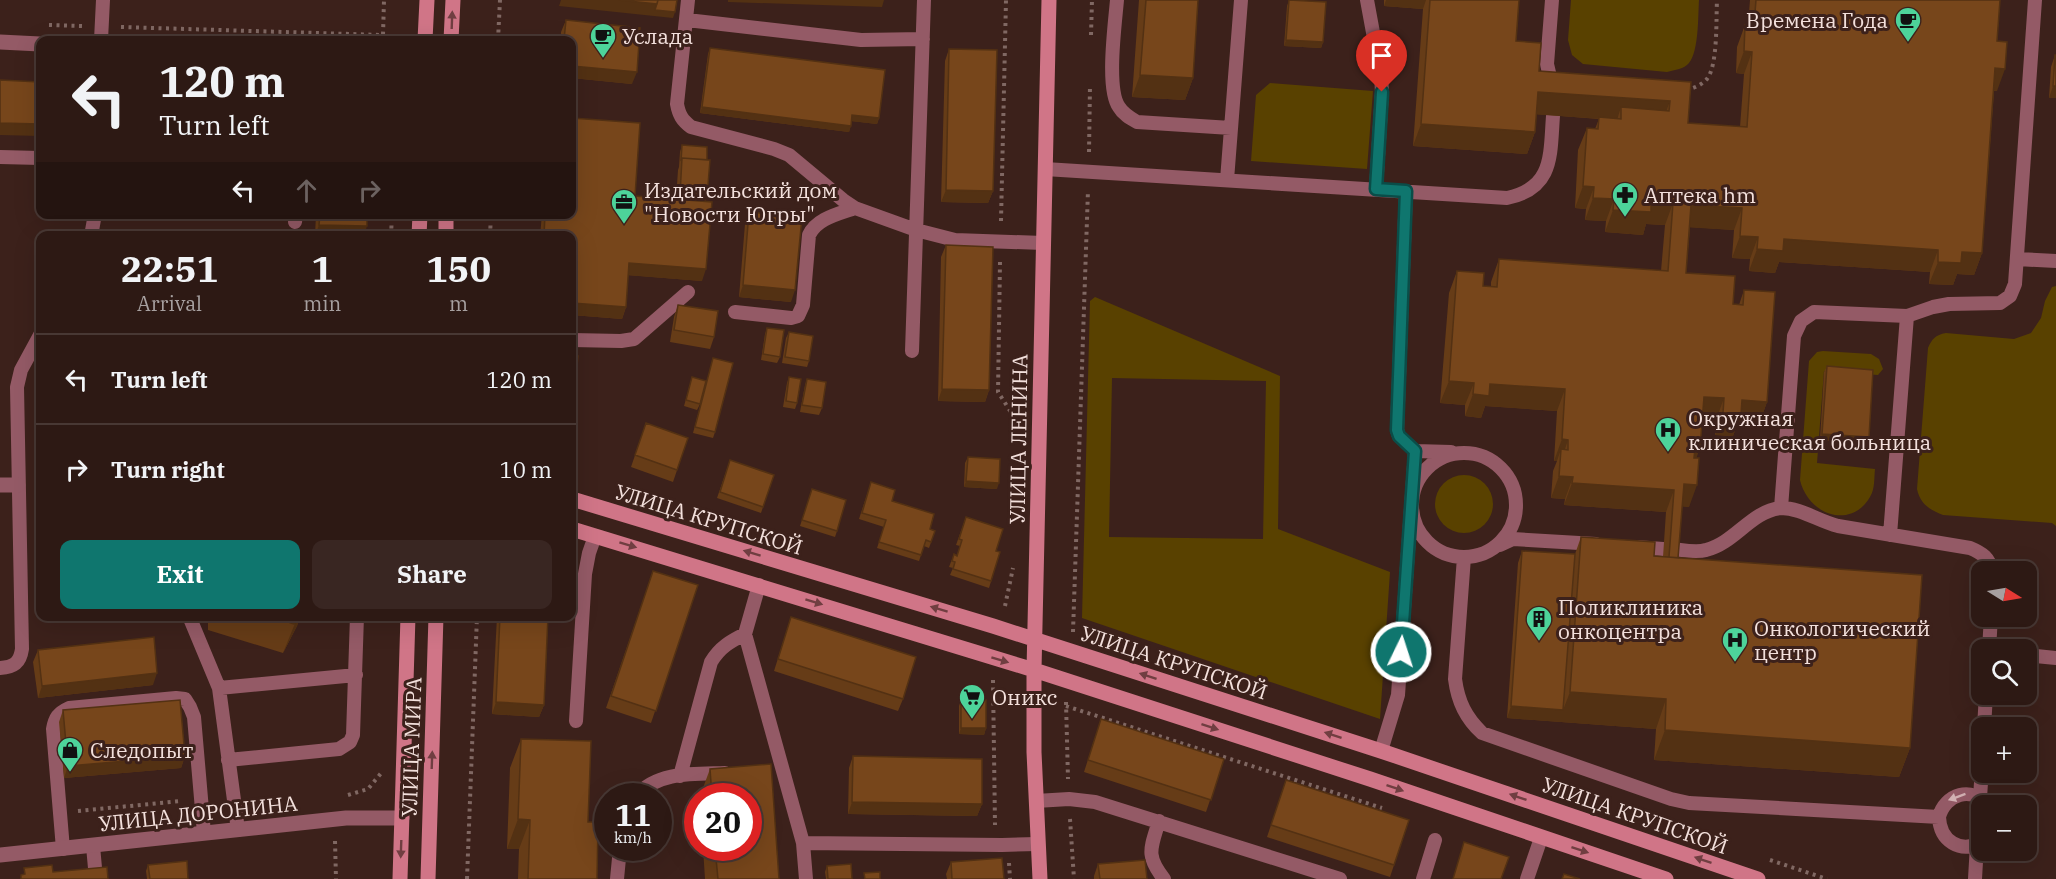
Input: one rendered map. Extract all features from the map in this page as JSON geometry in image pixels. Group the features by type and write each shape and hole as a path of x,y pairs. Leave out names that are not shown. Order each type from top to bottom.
{"main road":[{"path":"425,36 427,0"},
{"path":"451,36 453,0"},
{"name":"УЛИЦА ЛЕНИНА","path":"1040,879 1037,844 1034,670 1049,0"},
{"name":"УЛИЦА КРУПСКОЙ","path":"576,500 1035,639 1381,751 1758,879"},
{"path":"576,530 1034,670 1370,779 1666,879"},
{"name":"УЛИЦА МИРА","path":"400,879 408,621"},
{"name":"УЛИЦА МИРА","path":"428,879 436,621"},
{"path":"402,818 430,819"}],"street":[{"path":"0,42 36,44"},
{"path":"0,485 18,484"},
{"name":"УЛИЦА ДОРОНИНА","path":"0,855 346,818 402,818"}],"lane":[{"path":"101,34 103,0"},
{"path":"688,0 677,104 678,114 691,126 789,155 855,208 916,230 955,240 1043,243"},
{"path":"912,351 924,0"},
{"path":"1117,0 1113,92 1118,107 1137,122 1231,128"},
{"path":"1227,180 1241,0"},
{"path":"1367,0 1382,92 1376,189"},
{"path":"1552,0 1546,64 1555,95"},
{"path":"1780,508 1794,336 1796,328 1807,316 1822,311 1907,316 1933,306 2000,303 2010,296 2015,284 2035,0"},
{"path":"687,20 861,40 923,39"},
{"path":"1045,169 1507,198 1530,190 1543,175 1549,163 1554,116"},
{"path":"0,157 36,158"},
{"path":"1406,191 1397,430 1399,436 1415,451 1475,453 1498,465 1507,474 1516,499 1513,539"},
{"path":"735,312 791,318 798,316 803,305 809,235 812,227 855,208"},
{"path":"2017,259 2056,261"},
{"path":"576,340 621,342 634,339 688,292"},
{"path":"1890,535 1907,316"},
{"path":"0,668 11,667 18,663 22,649 16,387 21,370 36,342"},
{"path":"1381,751 1398,695 1415,451"},
{"path":"1462,452 1443,457 1427,467 1414,489 1412,502 1415,523 1426,540 1437,549 1450,555 1464,557 1487,552 1513,539 1706,550 1721,544 1764,512 1780,508 1800,511 1830,524 1970,548 1983,554 1988,561"},
{"path":"1487,552 1506,536 1516,512"},
{"path":"576,721 585,574 595,536"},
{"path":"1464,557 1455,679 1458,697 1464,712 1482,733 1671,799 1689,803 1939,817"},
{"path":"759,585 745,634 777,769 803,843 806,879"},
{"path":"191,621 219,688 238,830"},
{"path":"228,760 346,747 353,735 357,621"},
{"path":"680,776 711,662 725,644 745,634"},
{"path":"2037,657 2056,658"},
{"path":"219,688 356,675"},
{"path":"63,849 53,729 55,718 69,708 185,699 194,717 204,833"},
{"path":"657,783 680,776 737,772"},
{"path":"1971,795 1952,798 1943,806 1939,817 1941,830 1947,840 1965,847 1971,845"},
{"path":"1036,801 1069,799 1095,802 1340,879"},
{"path":"1159,821 1150,851 1153,863 1164,879"},
{"path":"1527,879 1541,838"},
{"path":"1423,879 1435,840"},
{"path":"803,843 1037,844"},
{"path":"93,846 96,879"},
{"path":"617,879 619,861"},
{"path":"1975,879 1977,861"}],"path":[{"path":"45,25 101,34 383,35 384,0"},
{"path":"498,36 500,0"},
{"path":"1006,0 998,392 1016,420 1016,431"},
{"path":"1091,45 1092,0"},
{"path":"1684,91 1698,87 1708,77 1713,65 1718,0"},
{"path":"1073,632 1089,171 1090,80"},
{"path":"999,605 1006,607 1013,559"},
{"path":"467,879 477,621"},
{"path":"993,683 995,829 1009,863 1010,879"},
{"path":"1066,706 1389,810"},
{"path":"335,840 336,879"}],"shaded area":[{"path":"1571,0 1699,0 1695,50 1689,63 1685,67 1667,72 1583,64 1572,55 1568,40"},
{"path":"1270,83 1373,91 1367,169 1251,161 1256,95"},
{"path":"2056,286 2056,526 2052,523 1943,515 1934,511 1926,506 1917,489 1929,345 1937,336 1946,333 2014,339 2031,333 2041,318 2045,301 2052,287"},
{"path":"1095,297 1280,376 1278,529 1390,572 1380,719 1082,618 1090,301","holes":["1112,378 1266,381 1263,539 1109,537"]},
{"path":"1817,352 1871,354 1879,359 1883,369 1878,375 1824,371 1817,463 1875,469 1874,487 1870,497 1862,507 1852,513 1842,515 1831,514 1812,502 1800,480 1809,361"},
{"path":"1458,475 1470,475 1485,483 1493,498 1493,510 1485,525 1470,533 1458,533 1443,525 1435,510 1435,498 1443,483"}],"building":[{"path":"619,0 658,0 657,4"},
{"path":"658,0 677,0 675,12 655,10"},
{"path":"1146,0 1198,0 1193,78 1140,75"},
{"path":"1289,0 1326,2 1323,42 1286,40"},
{"path":"1430,0 1519,0 1516,41 1541,43 1539,71 1691,82 1688,123 1747,127 1752,52 1744,51 1745,25 1754,25 1756,0 2000,0 1997,41 2007,42 2005,69 1995,68 1982,253 1962,252 1961,263 1938,262 1938,250 1784,239 1783,251 1757,249 1758,237 1740,236 1742,208 1691,205 1686,273 1735,276 1733,304 1743,305 1744,290 1775,292 1767,402 1742,400 1741,414 1723,413 1724,398 1704,397 1700,448 1695,448 1694,458 1699,458 1697,485 1684,484 1678,558 1669,557 1674,490 1572,483 1573,477 1559,476 1561,449 1568,450 1568,440 1562,439 1565,389 1490,384 1489,396 1473,394 1474,383 1449,381 1457,271 1484,273 1483,286 1497,287 1499,259 1668,271 1673,203 1651,202 1651,212 1613,210 1614,199 1593,198 1594,187 1583,186 1587,128 1598,129 1599,117 1621,119 1621,107 1669,111 1670,101 1538,92 1535,132 1421,124"},
{"name":"Услада","path":"566,20 640,28 637,72 576,66 576,36 564,36"},
{"path":"710,48 885,70 879,118 852,115 851,126 702,107"},
{"path":"949,49 997,50 993,191 946,190"},
{"path":"2055,55 2056,86 2053,86"},
{"path":"0,80 36,82 36,124 0,123"},
{"name":"Издательский дом \"Новости Югры\"","path":"576,118 640,123 635,196 712,202 706,269 629,263 626,307 576,303 576,231 544,231 545,219 576,219"},
{"path":"682,145 707,147 707,160 682,158 681,161"},
{"path":"682,158 710,160 707,197 680,195"},
{"path":"749,212 802,217 795,290 743,285"},
{"path":"320,219 367,219 367,226 319,225"},
{"path":"946,245 993,247 989,390 942,389"},
{"path":"678,305 718,311 714,337 674,330"},
{"path":"767,328 784,330 780,357 763,354"},
{"path":"789,332 813,336 809,361 785,357"},
{"path":"713,358 733,363 715,432 695,427"},
{"path":"1827,366 1873,370 1869,437 1822,434"},
{"path":"692,377 706,381 700,404 686,400"},
{"path":"789,377 801,379 797,403 786,401"},
{"path":"807,379 826,382 822,408 802,405"},
{"path":"646,423 688,438 677,470 635,455"},
{"path":"968,457 1000,459 999,483 966,481"},
{"path":"730,460 774,475 763,507 720,492"},
{"path":"871,482 895,490 892,501 934,514 930,529 935,531 931,542 926,540 921,555 879,542 886,520 862,513"},
{"path":"812,489 846,500 837,531 802,520"},
{"path":"966,517 1003,529 996,551 1000,552 991,581 953,569 955,562 952,561 954,554 957,556 962,540 959,539"},
{"name":"Онкологический центр","path":"1581,537 1655,542 1654,556 1922,575 1910,748 1665,730 1666,699 1570,692"},
{"name":"Поликлиника онкоцентра","path":"1522,551 1575,554 1563,710 1511,706"},
{"path":"653,571 698,585 656,711 611,696"},
{"path":"791,617 916,657 903,699 778,659"},
{"path":"500,621 548,621 544,705 496,702"},
{"path":"154,637 157,673 42,686 38,650"},
{"path":"180,700 185,756 68,766 63,710"},
{"name":"Оникс","path":"961,700 986,700 986,728 961,728"},
{"path":"1101,719 1224,759 1211,800 1088,760"},
{"path":"521,739 591,741 588,822 594,822 594,861 597,861 597,879 528,879 530,820 518,819"},
{"path":"853,756 982,759 982,804 852,802"},
{"path":"771,764 779,879 718,879 716,861 762,861 762,783 711,783 710,769"},
{"path":"1286,780 1409,820 1394,865 1271,825"},
{"path":"1464,842 1509,857 1501,879 1453,879"},
{"path":"1002,858 1004,879 952,879 951,862"},
{"path":"1145,860 1147,879 1100,879 1098,864"},
{"path":"187,861 188,879 150,879 148,865"},
{"path":"851,864 852,879 828,879 827,866"},
{"path":"52,865 53,872 107,867 108,879 21,879 21,875 25,874 24,868"},
{"path":"880,872 880,879 865,879 864,873"},
{"path":"1564,874 1580,879 1562,879"}],"place":[{"name":"Времена Года","path":"1908,43"},
{"name":"Услада","path":"603,59"},
{"name":"Аптека hm","path":"1625,218"},
{"name":"Издательский дом \"Новости Югры\"","path":"624,225"},
{"name":"Окружная клиническая больница","path":"1668,453"},
{"name":"Поликлиника онкоцентра","path":"1539,642"},
{"name":"Онкологический центр","path":"1735,663"},
{"name":"Оникс","path":"972,720"},
{"name":"Следопыт","path":"70,773"}],"route":[{"path":"1382,92 1376,189 1406,191 1397,430 1399,436 1415,451 1401,652"}]}
